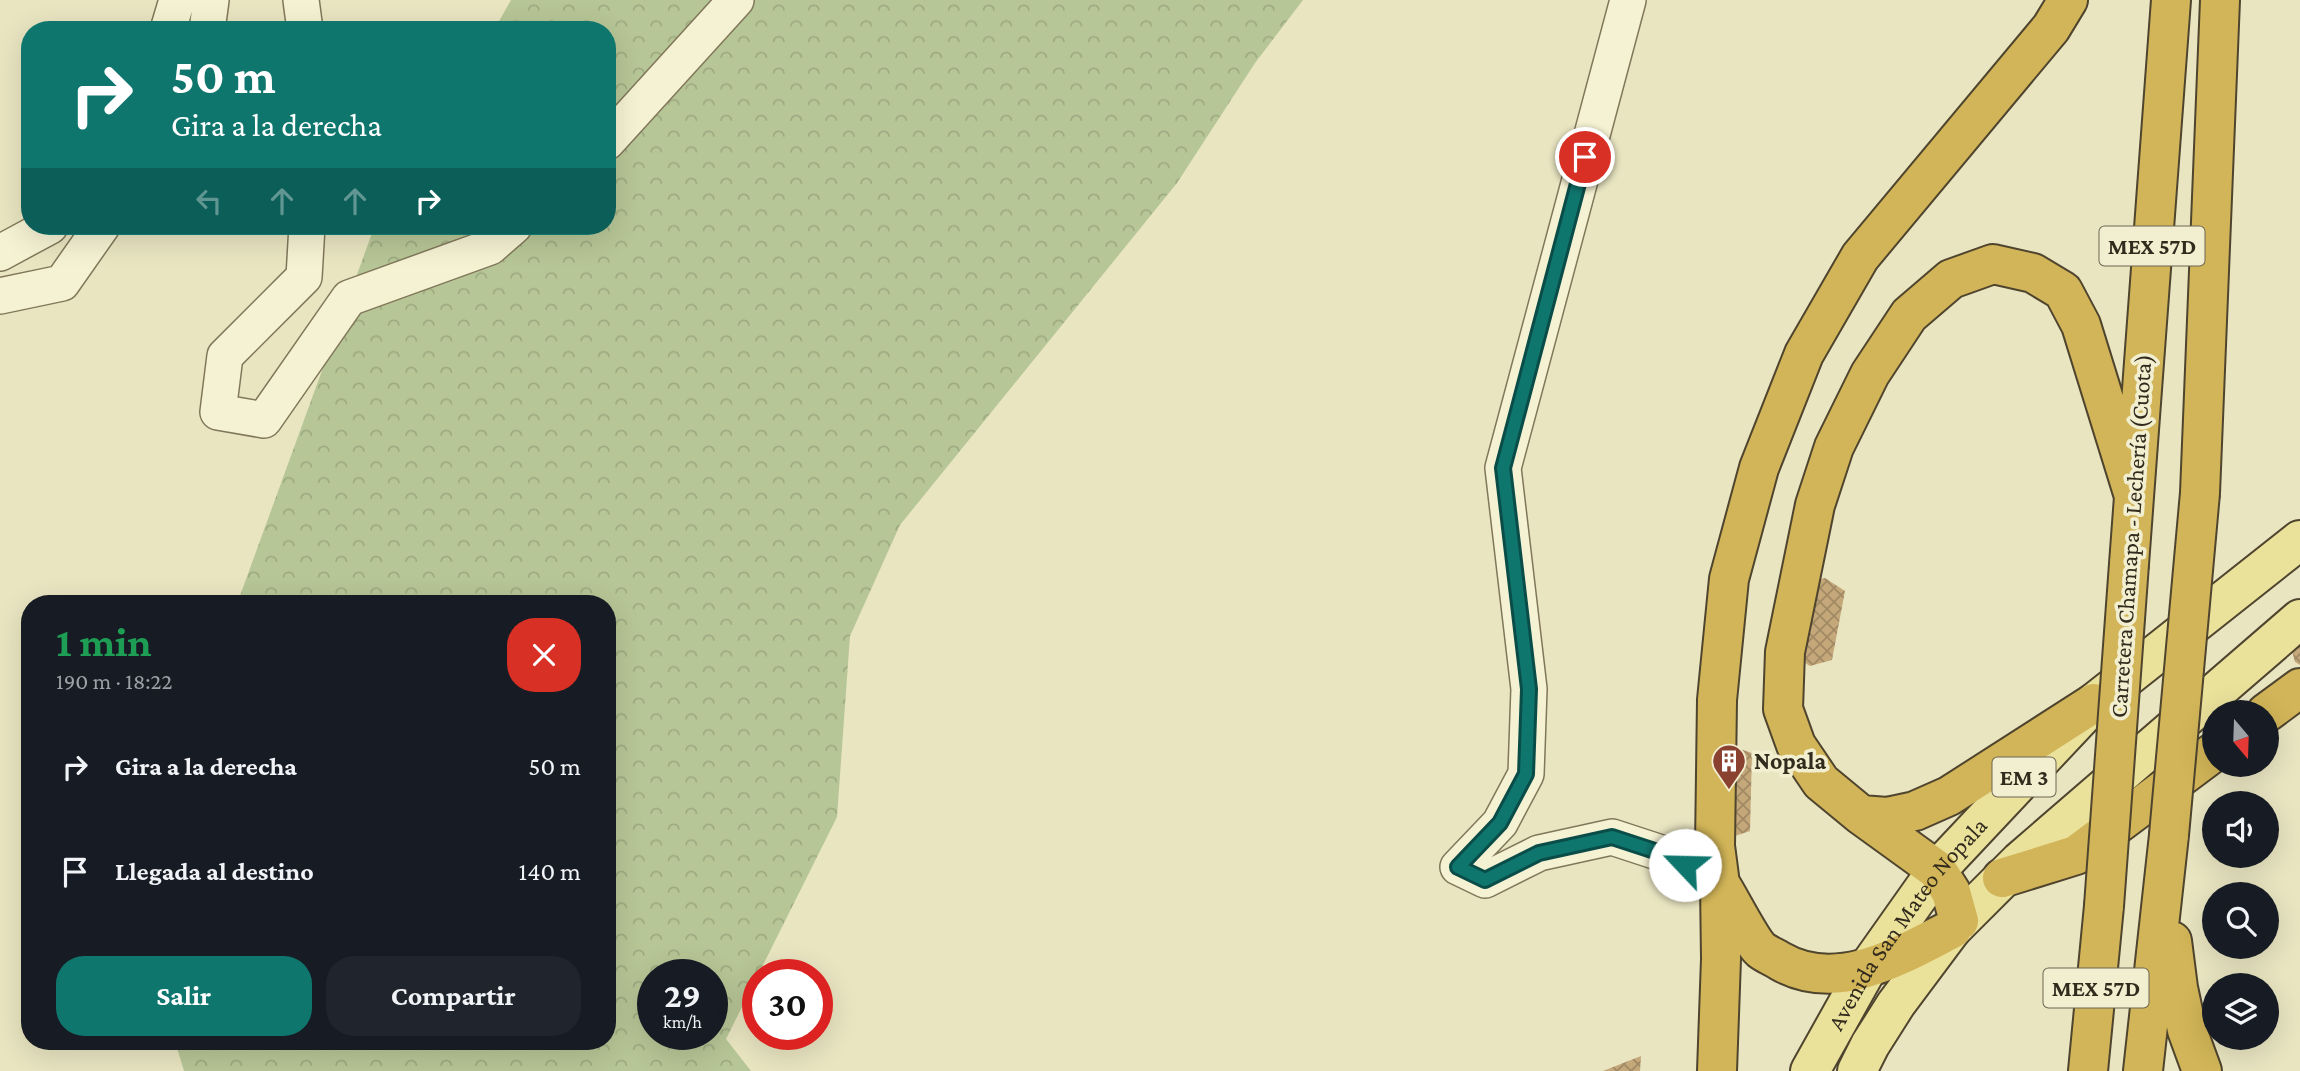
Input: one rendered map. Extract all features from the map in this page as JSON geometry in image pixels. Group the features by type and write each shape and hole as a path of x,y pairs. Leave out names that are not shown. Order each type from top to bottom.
{"highway":[{"path":"1717,1071 1721,959 1720,884 1715,846 1717,700 1729,579 1759,468 1804,354 1860,257 2051,27 2068,0"},
{"name":"Carretera Chamapa - Lechería (Cuota)","path":"2088,1071 2105,906 2171,0"},
{"name":"MEX 57D","path":"2143,1071 2169,835 2200,493 2220,0"},
{"path":"1720,884 1760,949 1793,969 1823,974 1867,969 1895,958 1955,925 1951,892 1937,870 1861,815 1821,782 1796,746 1783,709 1785,652 1815,505 1834,447 1870,374 1909,316 1951,279 1993,264 2033,273 2063,291 2081,325 2133,493"},
{"path":"2279,703 2300,688"},
{"path":"1861,815 1888,817 1914,811 1949,796 2094,703"},
{"path":"2002,878 2076,855 2202,761"},
{"path":"2164,872 2178,988 2187,1030 2202,1071"}],"main road":[{"name":"Avenida San Mateo Nopala","path":"1810,1071 1867,969 1937,870 2094,703 2300,540"},
{"name":"Avenida San Mateo Nopala","path":"1857,1071 1896,1004 1955,925 2002,878 2300,619"}],"street":[{"path":"171,21 177,0"},
{"path":"208,21 211,0"},
{"path":"301,0 304,21"},
{"path":"616,132 736,0"},
{"path":"1628,0 1503,468 1529,689 1526,774 1500,823 1458,867 1485,880 1539,853 1612,837 1667,855 1720,884"},
{"path":"0,253 33,235"},
{"path":"0,296 62,283 96,235"},
{"path":"306,235 304,277 225,356 218,412 264,420 349,298 490,247 504,235"}],"green space":[{"path":"511,0 1303,0 1255,63 1177,183 900,525 850,636 837,817 766,959 742,959 742,1007 728,1035 728,959 637,959 637,1050 728,1050 728,1042 751,1071 184,1071 178,1050 616,1050 616,595 240,595 372,235 616,235 616,21 499,21"}],"building":[{"path":"1825,578 1845,591 1832,660 1810,666 1788,652 1802,583"},
{"path":"2300,632 2300,665 2295,662 2289,640"},
{"path":"1731,746 1752,753 1750,831 1726,839"},
{"path":"1641,1056 1640,1071 1603,1071"}],"place":[{"name":"Nopala","path":"1729,791"}],"route":[{"path":"1585,157 1503,468 1529,689 1526,774 1500,823 1458,867 1485,880 1539,853 1612,837 1667,855 1685,865"}]}
